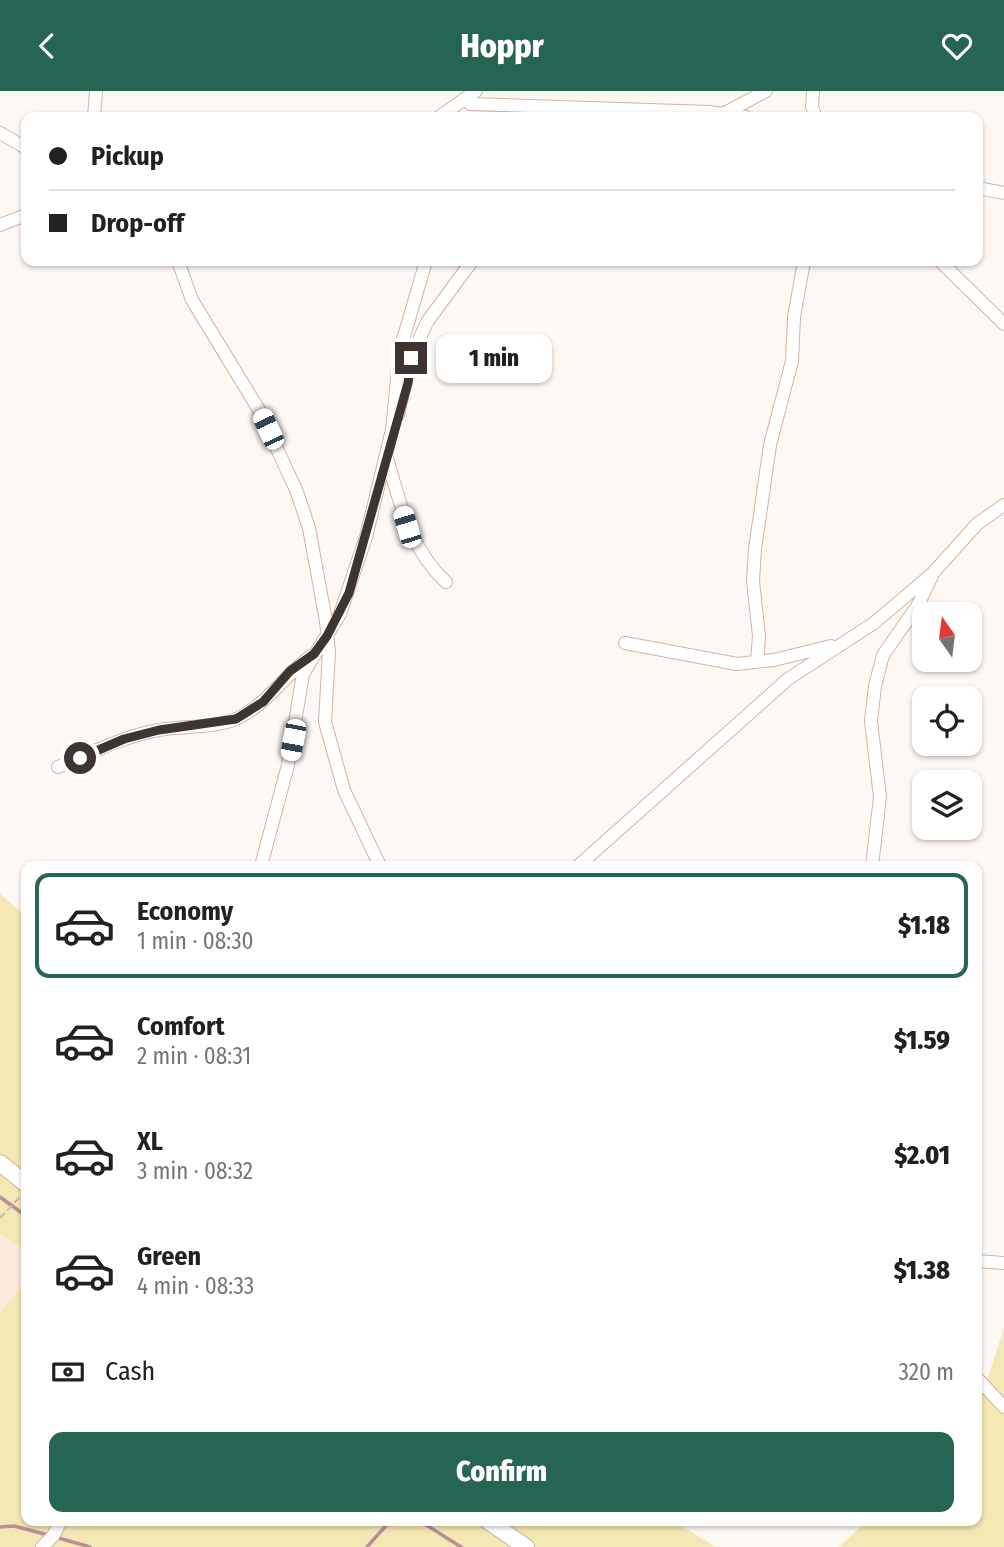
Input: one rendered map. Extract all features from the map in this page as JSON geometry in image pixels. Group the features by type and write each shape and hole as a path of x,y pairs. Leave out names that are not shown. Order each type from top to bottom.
{"main road":[{"path":"0,1163 21,1180"},
{"path":"495,1526 526,1547"}],"street":[{"path":"94,112 96,91"},
{"path":"726,112 765,91"},
{"path":"813,91 814,112"},
{"path":"466,112 474,96"},
{"path":"447,112 474,96 669,112"},
{"path":"0,133 21,145"},
{"path":"983,189 1004,193"},
{"path":"0,225 21,217"},
{"path":"180,266 192,300 259,410 297,492 318,572 327,636 325,722 344,790 378,861"},
{"path":"392,430 400,351 425,266"},
{"path":"262,861 288,765 303,674 327,636 349,593 392,430 408,383 411,358 427,322 468,266"},
{"path":"757,661 759,636 753,581 755,549 771,445 792,361 794,317 803,266"},
{"path":"945,266 1004,324"},
{"path":"386,455 407,527 427,565 446,582"},
{"path":"584,861 788,678 874,623 933,573 977,524 1004,505"},
{"path":"873,861 880,797 871,721 875,687 883,655 918,605 933,573"},
{"path":"625,643 737,664 842,643"},
{"path":"58,767 124,739 159,730 236,719 263,702 290,671 314,654"},
{"path":"982,1261 1004,1263"},
{"path":"982,1383 1004,1407"},
{"path":"42,1547 58,1526"}],"path":[{"path":"0,1218 21,1195"}],"shaded area":[{"path":"0,894 21,912 21,1248 0,1233"},
{"path":"0,1233 21,1248 21,1286 0,1313"},
{"path":"21,1286 21,1526 682,1526 715,1547 0,1547 0,1313"},
{"path":"1004,1328 1004,1547 839,1547 862,1526 982,1526 982,1396"}],"waterway":[{"path":"0,1197 21,1212"},
{"path":"0,1527 14,1526 48,1535"},
{"path":"367,1547 386,1526"},
{"path":"428,1526 461,1547"},
{"path":"55,1537 90,1547"}],"route":[{"path":"80,758 124,739 159,730 204,726 236,719 263,702 290,671 314,654 340,614 349,593 366,537 392,430 408,383 411,358"}]}
